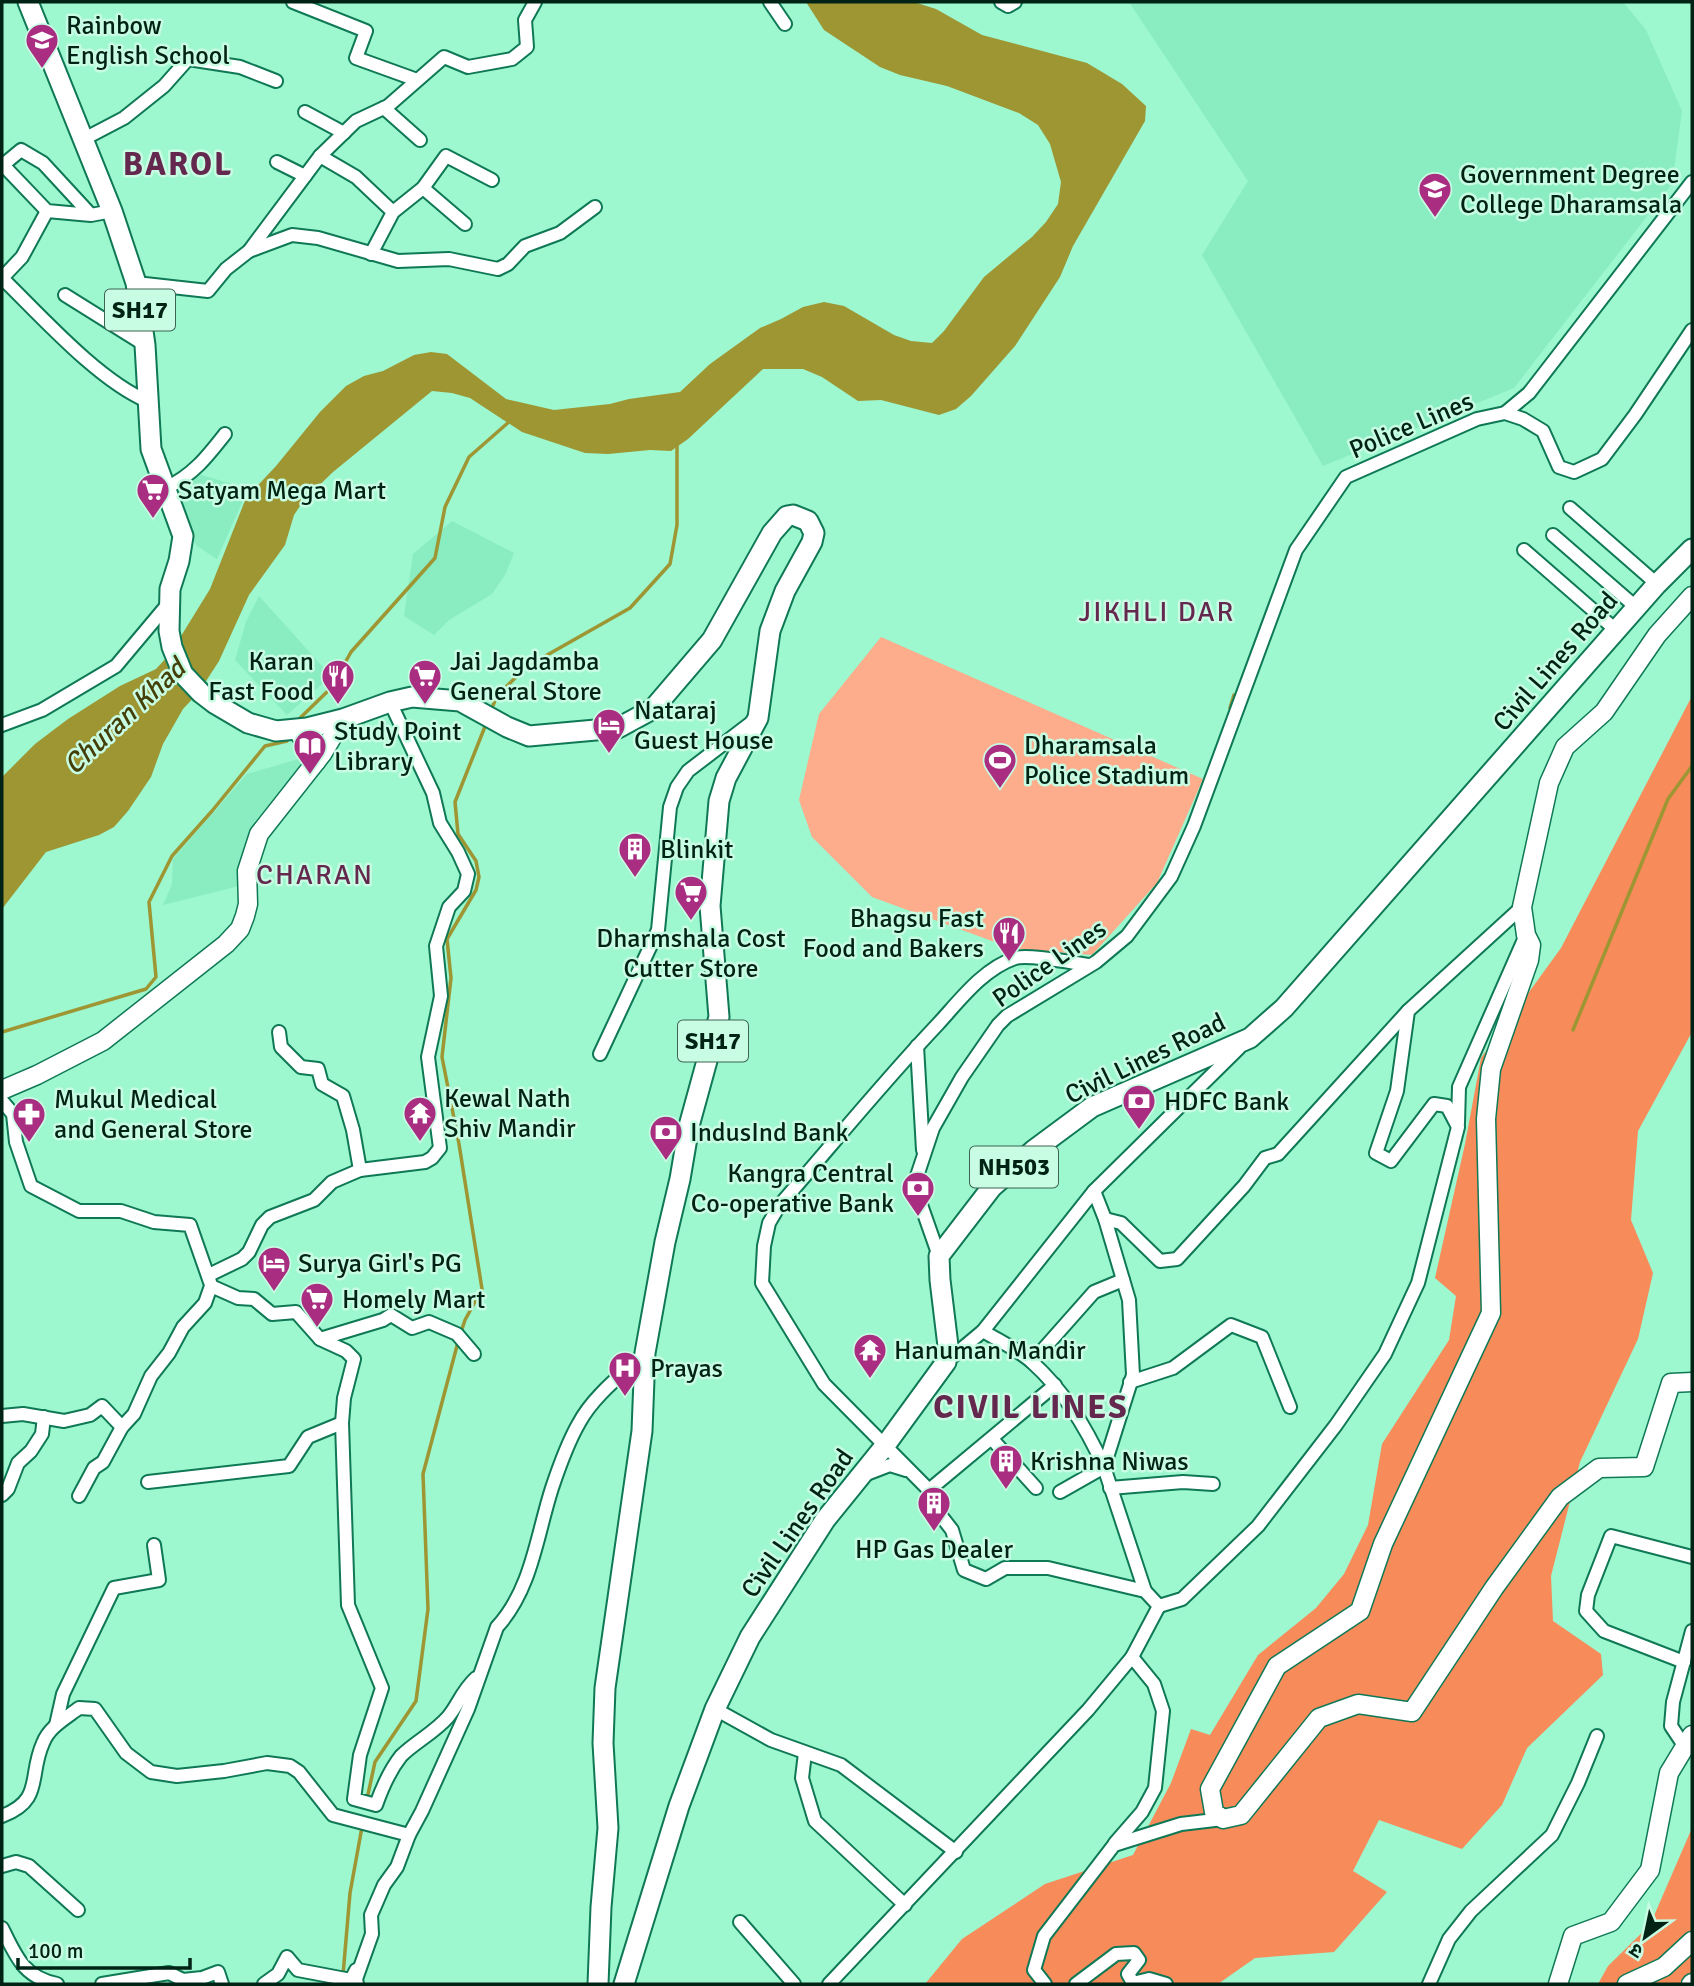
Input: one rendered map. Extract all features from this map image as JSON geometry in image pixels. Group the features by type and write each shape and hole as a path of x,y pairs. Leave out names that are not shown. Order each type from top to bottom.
{"main road":[{"name":"SH17","path":"28,2 112,211 136,284 145,345 151,449 183,536 183,546 170,589 169,631 172,647 183,674 214,703 248,723 276,731 343,719 412,697 460,701 519,733 539,736 618,728 646,715 712,640 777,527 788,516 797,516 811,524 814,537 785,591 770,631 758,718 726,778 719,801 710,906 719,1017 689,1126 645,1353 642,1431 605,1688 603,1743 608,1828 598,1984"},
{"name":"Civil Lines Road","path":"939,1256 992,1187 1034,1150 1091,1107 1250,1038 1284,1008 1657,583 1692,549"},
{"path":"939,1256 948,1346 946,1362"},
{"name":"Civil Lines Road","path":"624,1984 679,1805 715,1709 750,1637 825,1520 884,1447 946,1362"}],"street":[{"path":"293,2 366,31 356,58 417,80"},
{"path":"136,284 208,291 226,269 249,251 320,156 356,121 384,108 444,57 468,67 512,59 527,47 525,20 535,2"},
{"path":"770,2 785,24"},
{"path":"1001,2 1009,6 1016,2"},
{"path":"82,140 124,118 164,86 188,59 240,67 276,81"},
{"path":"384,108 420,140"},
{"path":"305,112 344,133"},
{"path":"91,215 43,163 21,150 2,165 7,175 47,211 91,215 112,211"},
{"path":"320,156 356,177 393,212"},
{"path":"371,254 393,212 423,188 446,156 492,180"},
{"path":"277,162 305,176"},
{"path":"1505,413 1529,393 1692,182"},
{"path":"423,188 465,224"},
{"path":"249,251 292,235 318,237 398,261 449,259 498,269 508,264 525,246 560,233 595,207"},
{"path":"47,211 22,257 2,278 61,336 125,391 147,401"},
{"path":"65,295 145,345"},
{"name":"Police Lines","path":"939,1256 914,1185 933,1128 962,1077 998,1025 1007,1016 1090,965 1127,936 1171,877 1194,826 1296,550 1346,477 1477,419 1505,413 1524,419 1543,431 1559,467 1574,472 1602,459 1692,330"},
{"path":"166,488 185,479 202,464 225,434"},
{"path":"1570,508 1657,583"},
{"path":"1553,535 1637,608"},
{"path":"1524,550 1617,631"},
{"path":"1223,1819 1214,1812 1210,1789 1277,1666 1360,1611 1383,1544 1491,1313 1486,1119 1491,1069 1529,960 1531,945 1526,935 1522,907 1549,783 1565,747 1604,712 1657,635 1692,596"},
{"path":"2,725 42,710 116,666 168,604"},
{"path":"210,1280 249,1252 262,1225 270,1217 307,1204 332,1182 360,1170 425,1162 440,1148 428,1057 441,996 436,946 449,907 464,891 468,874 440,822 433,793 390,702"},
{"path":"600,1054 658,930 670,807 677,787 688,771 758,718"},
{"path":"2,1090 103,1041 226,944 240,929 248,904 247,871 259,834 316,762 343,719"},
{"path":"298,729 316,762"},
{"path":"1105,1219 1121,1223 1160,1261 1177,1259 1244,1186 1265,1158 1278,1154 1408,1011 1522,907"},
{"path":"830,1984 1088,1710 1132,1657 1159,1606 1182,1599 1258,1526 1336,1425 1385,1354 1418,1283 1458,1127 1459,1087 1526,935"},
{"path":"1090,965 1020,957 1005,962 963,995 779,1206 769,1223 764,1246 762,1283 824,1384 929,1490 934,1507 952,1531 964,1570 986,1579 1005,1568 1048,1568 1145,1591"},
{"path":"1408,1011 1397,1091 1376,1153 1391,1161 1434,1104 1447,1106 1458,1127"},
{"path":"279,1032 281,1046 301,1067 318,1069 322,1084 343,1096 353,1130 360,1170"},
{"path":"946,1362 982,1331 1094,1191 1250,1038"},
{"path":"917,1045 924,1156"},
{"path":"2,1101 13,1114 19,1153 31,1186 79,1211 121,1211 154,1222 190,1225 210,1280 205,1303 183,1326 169,1353 149,1378 134,1414 122,1427 103,1462 94,1468 79,1496"},
{"path":"1060,1492 1104,1467 1133,1375 1129,1300 1094,1191"},
{"path":"210,1280 238,1298 254,1300 272,1314 296,1312 320,1339 354,1359 344,1398 342,1423 348,1605 382,1688 360,1755 354,1799 376,1805 384,1784 402,1756 450,1715 464,1689 479,1675"},
{"path":"1032,1362 1094,1292 1123,1280"},
{"path":"320,1339 383,1320 391,1315 412,1328 429,1322 457,1334 474,1354"},
{"path":"1130,1382 1173,1368 1231,1325 1262,1337 1290,1406"},
{"path":"982,1331 1032,1362 1055,1385 1090,1437 1104,1467 1145,1591 1159,1606"},
{"path":"264,1984 278,1974 287,1957 298,1970 356,1979 372,1934 371,1915 384,1885 397,1867 409,1835 462,1722 497,1627 506,1618 531,1566 552,1487 579,1422 602,1392 645,1353"},
{"path":"1114,1845 1181,1824 1241,1815 1319,1717 1358,1704 1412,1712 1494,1588 1560,1497 1599,1468 1644,1467 1671,1383 1692,1382"},
{"path":"929,1490 1055,1385"},
{"path":"2,1416 23,1414 64,1421 90,1415 102,1406 122,1427"},
{"path":"2,1495 9,1489 18,1463 31,1451 42,1434 44,1417"},
{"path":"148,1482 289,1466 308,1437 342,1423"},
{"path":"992,1439 1036,1488"},
{"path":"860,1476 890,1465 911,1472"},
{"path":"1110,1488 1182,1482 1213,1484"},
{"path":"1684,1662 1604,1631 1586,1611 1588,1595 1611,1536 1692,1557"},
{"path":"57,1725 63,1694 114,1588 159,1580 154,1545"},
{"path":"1558,1984 1573,1936 1611,1922 1650,1870 1669,1773 1688,1741 1671,1726 1673,1702 1692,1631"},
{"path":"1045,1984 1034,1969 1044,1936 1142,1812 1155,1788 1163,1710 1154,1684 1132,1657"},
{"path":"2,1816 13,1812 27,1801 42,1744 57,1725 79,1708 95,1709 125,1754 151,1772 177,1776 267,1763 290,1766 299,1772 333,1815 409,1835"},
{"path":"715,1709 771,1740 841,1765 956,1852"},
{"path":"1429,1984 1449,1939 1471,1911 1552,1835 1597,1737"},
{"path":"805,1753 802,1778 815,1821 905,1905"},
{"path":"2,1866 16,1862 29,1866 78,1910"},
{"path":"740,1922 794,1984"},
{"path":"2,1928 24,1968 40,1981 57,1984"},
{"path":"1627,1984 1664,1967 1692,1941"},
{"path":"1076,1984 1116,1954 1134,1953 1139,1960 1128,1974 1133,1983 1149,1979 1166,1984"},
{"path":"103,1984 169,1973 183,1980 202,1978 218,1972 222,1984"}],"shaded area":[{"name":"Government Degree College Dharamsala","path":"1129,2 1623,2 1646,30 1682,111 1672,184 1514,388 1323,466 1202,255 1248,181"},
{"path":"192,472 248,489 217,559 197,546 165,494"},
{"path":"452,521 514,553 505,575 492,594 449,620 434,635 404,616 413,554"},
{"path":"259,596 331,676 287,715 235,660 246,622"},
{"name":"Dharamsala Police Stadium","path":"881,637 1203,779 1157,883 1092,955 1011,948 872,897 812,837 799,800 819,714"},
{"path":"1692,696 1692,1032 1638,1131 1631,1220 1653,1273 1638,1339 1580,1462 1551,1576 1553,1621 1601,1654 1603,1675 1527,1748 1502,1805 1462,1849 1379,1820 1353,1871 1387,1892 1334,1952 1255,1958 1218,1984 925,1984 962,1939 1045,1884 1133,1855 1171,1783 1191,1729 1210,1735 1258,1655 1316,1608 1344,1574 1368,1525 1382,1444 1449,1340 1456,1296 1435,1278 1481,1058 1561,948"},
{"path":"316,754 260,823 241,860 243,885 163,905 172,884 173,859 247,774"},
{"path":"1692,1828 1692,1984 1598,1984 1608,1966 1650,1925"}],"water":[{"name":"Churan Khad","path":"806,2 914,2 936,9 982,35 1087,63 1122,84 1146,106 1145,121 1073,246 1060,277 1015,346 971,396 956,409 939,415 881,400 858,401 822,377 803,369 763,369 688,439 671,451 608,454 585,453 522,432 470,398 432,391 333,472 304,500 294,515 285,545 249,595 219,661 199,692 183,709 163,744 151,777 128,811 114,827 99,835 46,852 2,909 2,777 35,744 68,719 120,686 156,669 170,654 210,589 246,498 346,386 414,355 431,352 447,354 506,399 554,410 680,392 710,364 760,328 803,307 824,302 844,306 894,335 911,341 932,343 984,277 1046,222 1058,204 1061,182 1050,144 1038,125 1019,113 947,86 900,75 880,67 824,30"}],"waterway":[{"path":"296,722 331,688 351,652 435,558 445,507 469,457 510,421"},
{"path":"491,710 497,696 526,667 630,608 670,564 677,525 677,444"},
{"path":"1230,708 1234,695"},
{"path":"460,1335 482,1289 442,1057 451,978 447,939 476,890 479,877 476,861 458,834 455,802 486,724"},
{"path":"2,1032 146,989 156,977 149,902 172,856 265,746 287,741 288,738"},
{"path":"1573,1030 1668,799 1692,766"},
{"path":"367,1799 375,1762 416,1701 428,1609 423,1474 458,1342"},
{"path":"343,1975 350,1893 362,1827"}],"place":[{"name":"Rainbow English School","path":"42,70"},
{"name":"Government Degree College Dharamsala","path":"1435,219"},
{"name":"Satyam Mega Mart","path":"153,520"},
{"name":"Karan Fast Food","path":"338,706"},
{"name":"Jai Jagdamba General Store","path":"425,706"},
{"name":"Nataraj Guest House","path":"609,755"},
{"name":"Study Point Library","path":"310,776"},
{"name":"Dharamsala Police Stadium","path":"1000,790"},
{"name":"Blinkit","path":"635,879"},
{"name":"Dharmshala Cost Cutter Store","path":"691,922"},
{"name":"Bhagsu Fast Food and Bakers","path":"1009,963"},
{"name":"HDFC Bank","path":"1139,1131"},
{"name":"Kewal Nath Shiv Mandir","path":"420,1143"},
{"name":"Mukul Medical and General Store","path":"29,1144"},
{"name":"IndusInd Bank","path":"666,1162"},
{"name":"Kangra Central Co-operative Bank","path":"918,1218"},
{"name":"Surya Girl's PG","path":"274,1293"},
{"name":"Homely Mart","path":"317,1329"},
{"name":"Hanuman Mandir","path":"870,1380"},
{"name":"Prayas","path":"625,1398"},
{"name":"Krishna Niwas","path":"1006,1491"},
{"name":"HP Gas Dealer","path":"934,1533"}],"district":[{"name":"BAROL","path":"178,163"},
{"name":"JIKHLI DAR","path":"1157,611"},
{"name":"CHARAN","path":"315,874"},
{"name":"CIVIL LINES","path":"1031,1406"}]}
